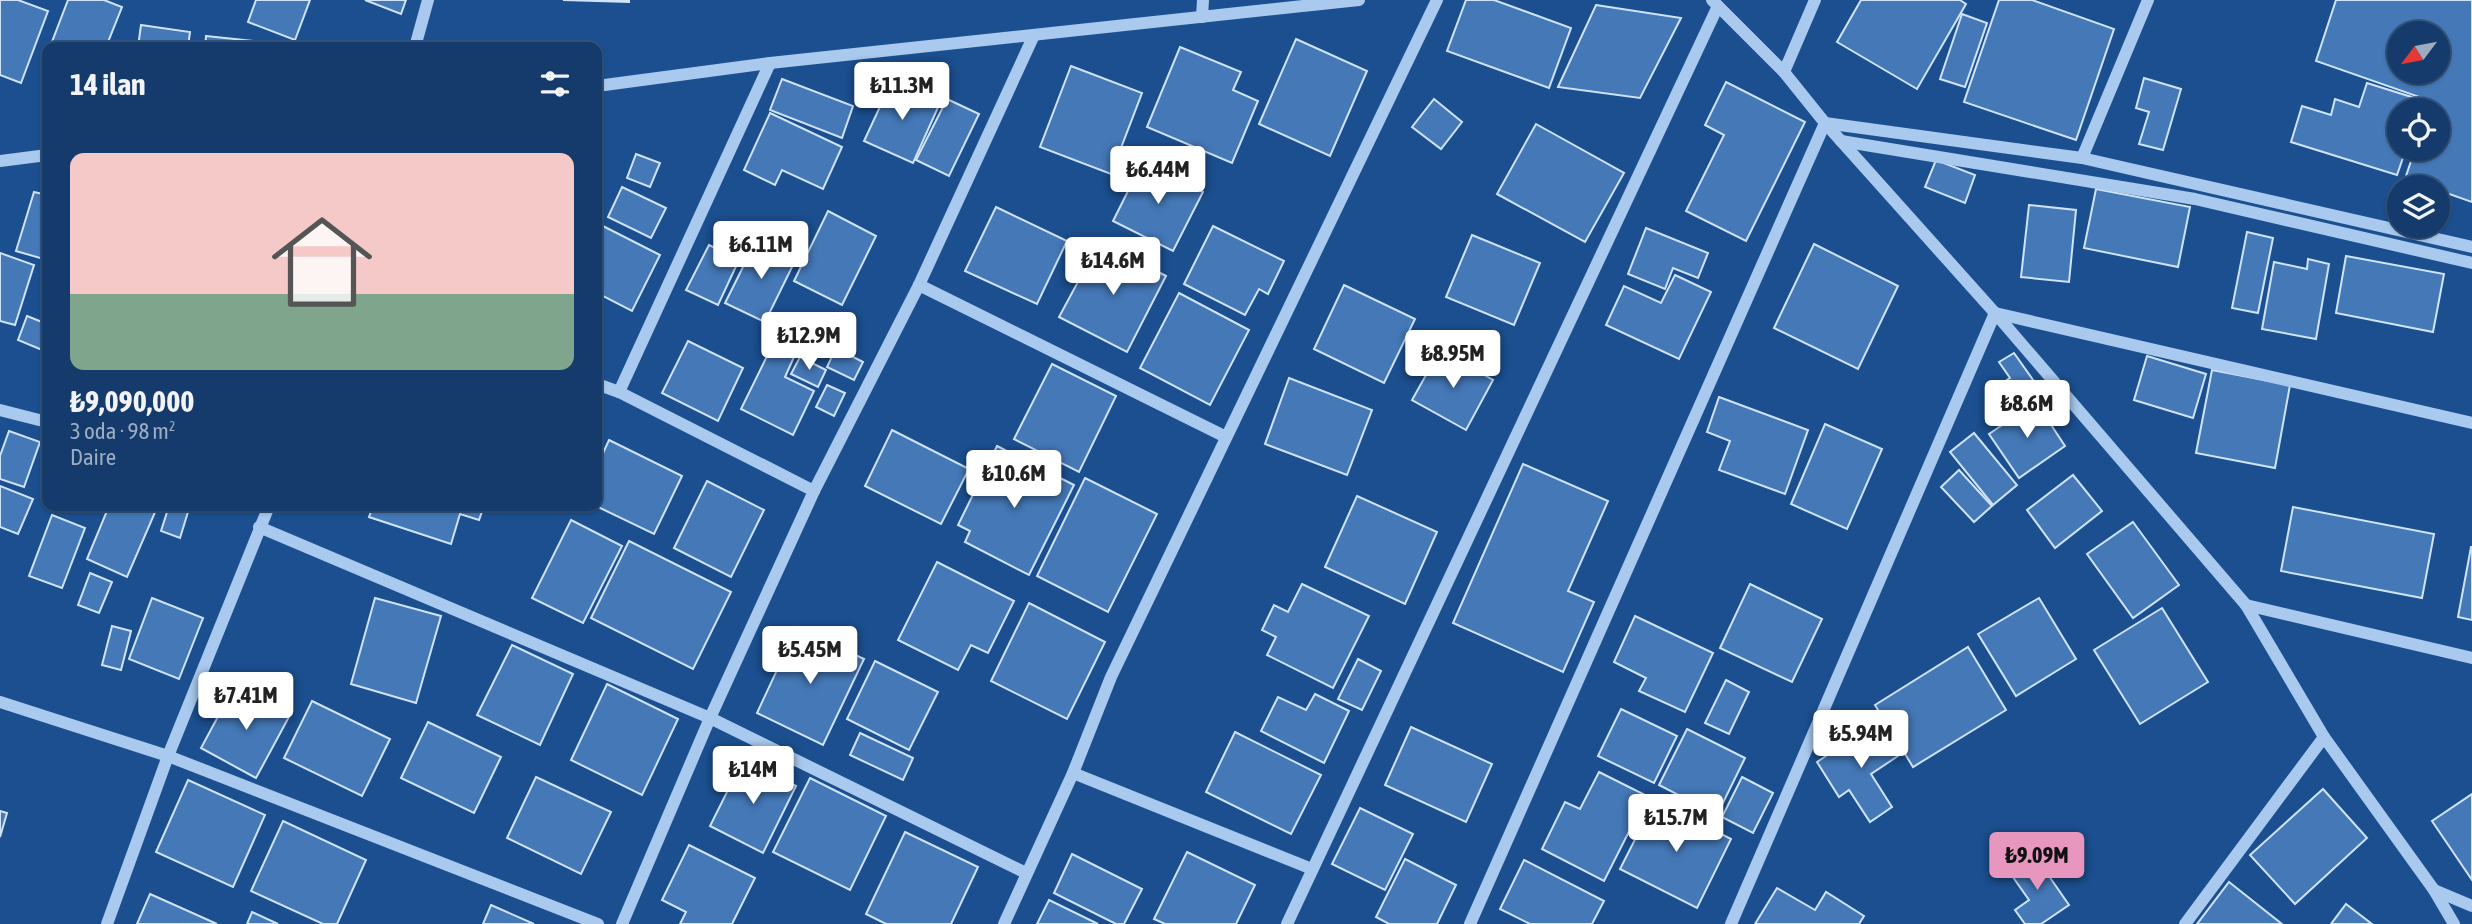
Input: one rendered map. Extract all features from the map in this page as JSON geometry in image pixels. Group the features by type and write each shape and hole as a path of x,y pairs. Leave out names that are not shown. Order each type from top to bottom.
{"street":[{"path":"416,42 428,0"},
{"path":"1202,16 1203,0"},
{"path":"602,85 770,62 1359,0"},
{"path":"1004,924 1073,773 1111,677 1437,0"},
{"path":"1784,72 1815,0"},
{"path":"2082,158 2148,0"},
{"path":"1287,924 1715,3 1784,72 1825,123 1994,313 2246,606 2324,737 2434,890 2454,924"},
{"path":"622,924 710,718 814,491 919,285 1034,35"},
{"path":"619,392 770,62"},
{"path":"1825,123 2082,158 2472,247"},
{"path":"1471,924 1825,123"},
{"path":"1841,141 2195,199 2472,262"},
{"path":"0,161 42,156"},
{"path":"919,285 1226,437"},
{"path":"1994,313 2472,423"},
{"path":"1731,924 1994,313"},
{"path":"602,386 814,491"},
{"path":"0,410 42,421"},
{"path":"107,924 168,756 267,511"},
{"path":"259,527 710,718 1026,873"},
{"path":"2246,606 2472,658"},
{"path":"0,702 168,756 598,924"},
{"path":"2185,924 2324,737"},
{"path":"1073,773 1312,869"},
{"path":"2434,890 2472,906"}],"building":[{"path":"0,0 18,0 48,11 21,83 0,75"},
{"path":"68,0 104,0 122,7 108,42 52,42"},
{"path":"256,0 310,0 295,40 248,22"},
{"path":"365,0 406,0 401,14"},
{"path":"563,0 629,0 629,2"},
{"path":"1466,0 1494,0 1571,28 1549,88 1447,51"},
{"path":"1861,0 1960,0 1966,4 1917,89 1837,42"},
{"path":"1999,0 2032,0 2114,29 2076,140 1964,102"},
{"path":"2336,0 2472,0 2472,202 2450,194 2450,175 2406,175 2411,161 2450,161 2450,98 2422,98 2316,61"},
{"path":"1596,5 1681,18 1640,98 1558,87"},
{"path":"1962,14 1987,23 1965,87 1940,79"},
{"path":"141,25 190,32 189,42 139,42"},
{"path":"206,36 263,42 205,42"},
{"path":"1296,39 1367,71 1330,156 1259,124"},
{"path":"1180,47 1241,72 1233,90 1258,101 1232,163 1147,127"},
{"path":"1071,66 1142,93 1111,174 1040,147"},
{"path":"2144,78 2181,89 2163,150 2139,144 2149,112 2136,108"},
{"path":"782,79 853,106 842,138 770,110"},
{"path":"892,81 940,103 913,163 864,141"},
{"path":"1726,82 1805,122 1746,241 1686,211 1724,135 1705,125"},
{"path":"2367,83 2415,98 2387,98 2387,161 2402,161 2397,175 2291,142 2302,106 2331,115 2335,99 2359,107"},
{"path":"947,99 979,114 949,176 916,160"},
{"path":"1434,99 1462,122 1441,149 1412,127"},
{"path":"770,113 842,147 823,189 782,170 775,185 744,170"},
{"path":"1536,124 1624,173 1585,242 1497,194"},
{"path":"636,154 660,163 650,187 627,178"},
{"path":"1936,160 1975,175 1965,203 1925,187"},
{"path":"1143,161 1203,192 1173,251 1113,221"},
{"path":"622,187 666,208 651,238 608,217"},
{"path":"2096,189 2190,207 2178,267 2084,248"},
{"path":"34,192 42,194 42,259 16,251"},
{"path":"2029,205 2076,210 2069,282 2021,277"},
{"path":"996,207 1067,241 1037,304 965,271"},
{"path":"828,211 876,236 842,305 794,281"},
{"path":"602,226 660,255 632,311 602,296"},
{"path":"1213,226 1284,261 1268,294 1259,289 1245,315 1184,284"},
{"path":"1646,228 1708,253 1698,278 1673,268 1665,289 1628,274"},
{"path":"2247,232 2273,238 2258,313 2232,308"},
{"path":"1472,235 1540,263 1514,325 1446,297"},
{"path":"757,239 796,259 765,322 725,303"},
{"path":"1100,241 1166,276 1127,352 1059,317"},
{"path":"1814,244 1898,286 1858,369 1774,328"},
{"path":"709,245 739,260 718,305 686,290"},
{"path":"0,253 34,265 15,325 0,321"},
{"path":"2346,256 2444,274 2433,332 2336,313"},
{"path":"2308,259 2329,264 2316,339 2262,329 2274,262 2307,269"},
{"path":"1675,275 1711,292 1679,359 1606,325 1624,286 1661,303"},
{"path":"1344,285 1415,319 1384,383 1314,349"},
{"path":"1179,293 1249,330 1210,405 1140,368"},
{"path":"27,316 42,322 42,350 18,340"},
{"path":"688,341 743,368 718,421 662,393"},
{"path":"772,346 794,357 785,377 814,391 793,435 741,409"},
{"path":"836,348 863,362 854,380 827,367"},
{"path":"1440,350 1493,380 1466,430 1412,400"},
{"path":"2014,353 2038,387 2000,411 1988,392 2010,378 1999,362"},
{"path":"2147,356 2206,374 2193,418 2134,400"},
{"path":"800,357 826,370 818,387 791,374"},
{"path":"1052,364 1116,396 1079,472 1014,439"},
{"path":"2212,370 2290,385 2275,468 2196,453"},
{"path":"1289,378 1372,410 1347,475 1265,444"},
{"path":"827,385 845,393 834,416 816,407"},
{"path":"1719,397 1808,430 1785,494 1719,470 1730,441 1707,432"},
{"path":"2036,402 2065,446 2019,478 1989,434"},
{"path":"1825,424 1882,449 1847,529 1791,504"},
{"path":"892,430 969,469 941,524 865,486"},
{"path":"9,431 40,442 24,487 0,479 0,456"},
{"path":"1974,433 2017,485 1993,505 1950,452"},
{"path":"609,440 682,476 654,534 602,509 602,455"},
{"path":"997,446 1074,485 1029,575 965,542 970,531 958,525"},
{"path":"1523,464 1608,501 1568,591 1594,602 1563,672 1453,623"},
{"path":"1959,470 1992,506 1974,522 1941,487"},
{"path":"2073,475 2102,511 2055,548 2027,510"},
{"path":"1085,478 1157,514 1108,612 1037,576"},
{"path":"707,481 764,510 731,577 674,548"},
{"path":"0,486 33,499 18,534 0,527"},
{"path":"1357,496 1437,532 1405,604 1325,567"},
{"path":"2293,507 2434,534 2422,598 2281,571"},
{"path":"107,511 156,511 127,577 87,559"},
{"path":"167,511 188,512 180,538 161,531"},
{"path":"371,511 482,511 479,520 460,514 451,544 369,517"},
{"path":"52,515 85,528 62,588 29,576"},
{"path":"571,520 622,546 583,623 532,598"},
{"path":"2133,522 2179,585 2133,618 2087,554"},
{"path":"629,541 731,592 693,669 591,618"},
{"path":"2472,547 2472,620 2458,617"},
{"path":"937,562 1014,601 988,653 971,645 958,670 898,640"},
{"path":"90,573 112,582 99,613 78,605"},
{"path":"1302,584 1369,616 1333,688 1267,655 1276,637 1262,630 1274,605 1288,612"},
{"path":"1750,584 1822,619 1792,682 1720,648"},
{"path":"152,598 203,618 179,679 129,659"},
{"path":"375,598 441,616 416,703 351,684"},
{"path":"2039,598 2076,659 2016,696 1978,634"},
{"path":"1029,603 1105,642 1067,719 991,681"},
{"path":"2162,608 2208,682 2140,724 2094,650"},
{"path":"1635,616 1713,653 1685,712 1639,691 1646,678 1614,662"},
{"path":"112,626 131,631 121,670 102,665"},
{"path":"797,627 864,659 823,745 757,713"},
{"path":"512,645 573,674 540,745 477,715"},
{"path":"1968,647 2006,710 1913,767 1875,705"},
{"path":"1358,659 1381,671 1362,710 1338,699"},
{"path":"875,661 938,692 909,750 847,719"},
{"path":"1726,680 1749,692 1729,734 1705,723"},
{"path":"607,684 678,719 642,795 571,760"},
{"path":"235,685 290,715 256,778 201,748"},
{"path":"1315,694 1349,711 1324,763 1261,731 1278,697 1306,710"},
{"path":"312,701 390,739 362,796 284,758"},
{"path":"1621,709 1677,736 1654,783 1598,756"},
{"path":"428,722 501,757 474,813 401,778"},
{"path":"1876,723 1898,756 1871,774 1892,807 1870,822 1849,790 1839,797 1817,762"},
{"path":"1411,727 1492,764 1466,822 1385,785"},
{"path":"1687,729 1745,758 1717,815 1659,785"},
{"path":"1235,732 1321,775 1291,834 1206,792"},
{"path":"860,733 913,758 903,780 850,755"},
{"path":"743,760 796,786 763,853 710,826"},
{"path":"1599,772 1647,796 1604,881 1542,849 1565,802 1580,809"},
{"path":"536,777 611,812 581,874 507,838"},
{"path":"1742,777 1773,793 1753,833 1722,817"},
{"path":"810,778 886,816 850,890 773,852"},
{"path":"188,780 265,815 233,887 156,852"},
{"path":"2323,789 2367,838 2295,904 2250,855"},
{"path":"2472,794 2472,880 2432,821"},
{"path":"1655,800 1731,839 1697,908 1620,869"},
{"path":"1360,808 1413,834 1385,890 1332,864"},
{"path":"0,811 7,813 0,837"},
{"path":"283,821 366,860 337,924 323,924 251,891"},
{"path":"905,832 978,867 951,924 886,924 866,914"},
{"path":"689,845 755,878 732,924 680,924 686,912 662,900"},
{"path":"1187,852 1255,885 1236,924 1165,924 1154,919"},
{"path":"2033,853 2069,905 2041,924 2025,924 2015,910 2029,900 2008,870"},
{"path":"1072,854 1142,889 1124,924 1116,924 1054,893"},
{"path":"1405,859 1456,885 1437,924 1389,924 1376,917"},
{"path":"1524,860 1604,901 1592,924 1530,924 1500,909"},
{"path":"2229,882 2282,924 2197,924"},
{"path":"1777,888 1815,910 1826,892 1864,916 1859,924 1755,924"},
{"path":"150,894 217,924 137,924"},
{"path":"1049,900 1098,924 1037,924"},
{"path":"2346,904 2372,924 2331,924"},
{"path":"491,905 534,924 483,924"},
{"path":"252,912 278,924 247,924"}]}
